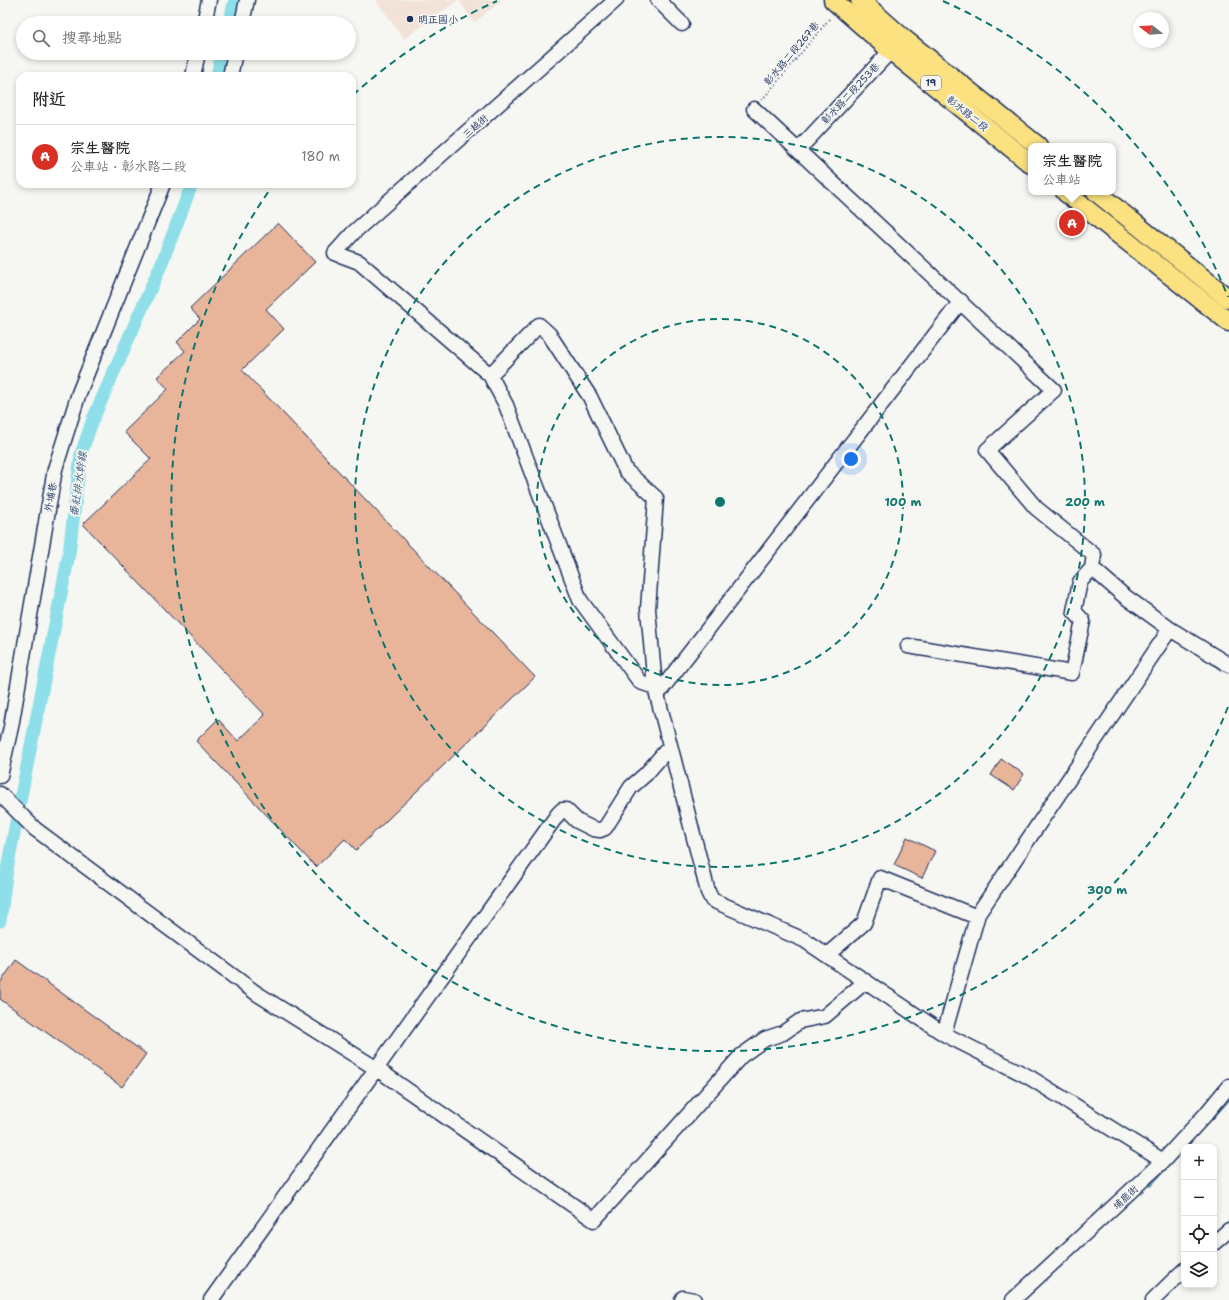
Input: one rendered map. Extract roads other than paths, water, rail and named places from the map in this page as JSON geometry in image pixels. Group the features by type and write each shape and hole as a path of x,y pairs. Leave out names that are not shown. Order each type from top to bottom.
{"main road":[{"name":"彰水路二段","path":"860,0 897,44 1028,161"},
{"name":"彰水路二段","path":"836,4 897,44 1034,143"},
{"path":"1074,195 1229,322"},
{"path":"1100,195 1229,299"}],"street":[{"path":"206,16 209,0"},
{"path":"244,16 247,0"},
{"name":"三越街","path":"490,375 359,262 335,253 354,232 616,0"},
{"path":"658,0 682,24"},
{"name":"彰水路二段253巷","path":"799,149 897,44"},
{"path":"194,72 196,60"},
{"path":"231,72 233,60"},
{"path":"754,109 799,149 1054,390 987,450 1036,508 1094,556 1092,568 1080,582 1074,611 1083,621 1072,673 908,646"},
{"name":"外埔巷","path":"0,776 11,727 54,469 79,393 161,188"},
{"path":"656,691 961,301"},
{"path":"656,691 640,682 580,600 506,405 490,375 539,325 549,334 590,397 626,471 656,498 648,609 656,691 708,892 712,900 804,940 944,1034 1029,1077 1163,1161"},
{"path":"1092,568 1123,595 1170,629 1229,665"},
{"path":"944,1034 978,914 1170,629"},
{"path":"211,1300 558,814 562,810 566,810 577,821 593,829 600,830 605,828 631,787 646,774 670,746"},
{"path":"0,794 35,829 256,993 377,1068 594,1220 741,1056 765,1039 783,1034 800,1021 825,1016 865,982"},
{"path":"827,955 864,923 880,878 977,917"},
{"name":"埔鹿街","path":"1013,1300 1163,1161 1206,1114 1229,1086"},
{"path":"1217,1240 1229,1230"},
{"path":"1153,1300 1181,1273"},
{"path":"682,1300 684,1298 694,1300"}],"waterway":[{"name":"番社排水幹線","path":"231,16 235,0"},
{"name":"番社排水幹線","path":"218,72 220,60"},
{"name":"番社排水幹線","path":"20,801 69,554 81,454 93,419 161,265 190,188"},
{"name":"番社排水幹線","path":"0,921 7,869 16,823"},
{"path":"1210,1120 1229,1099"},
{"path":"1150,1185 1171,1162"}],"place":[{"name":"明正國小","path":"410,19"},
{"name":"宗生醫院","path":"1072,223"}]}
